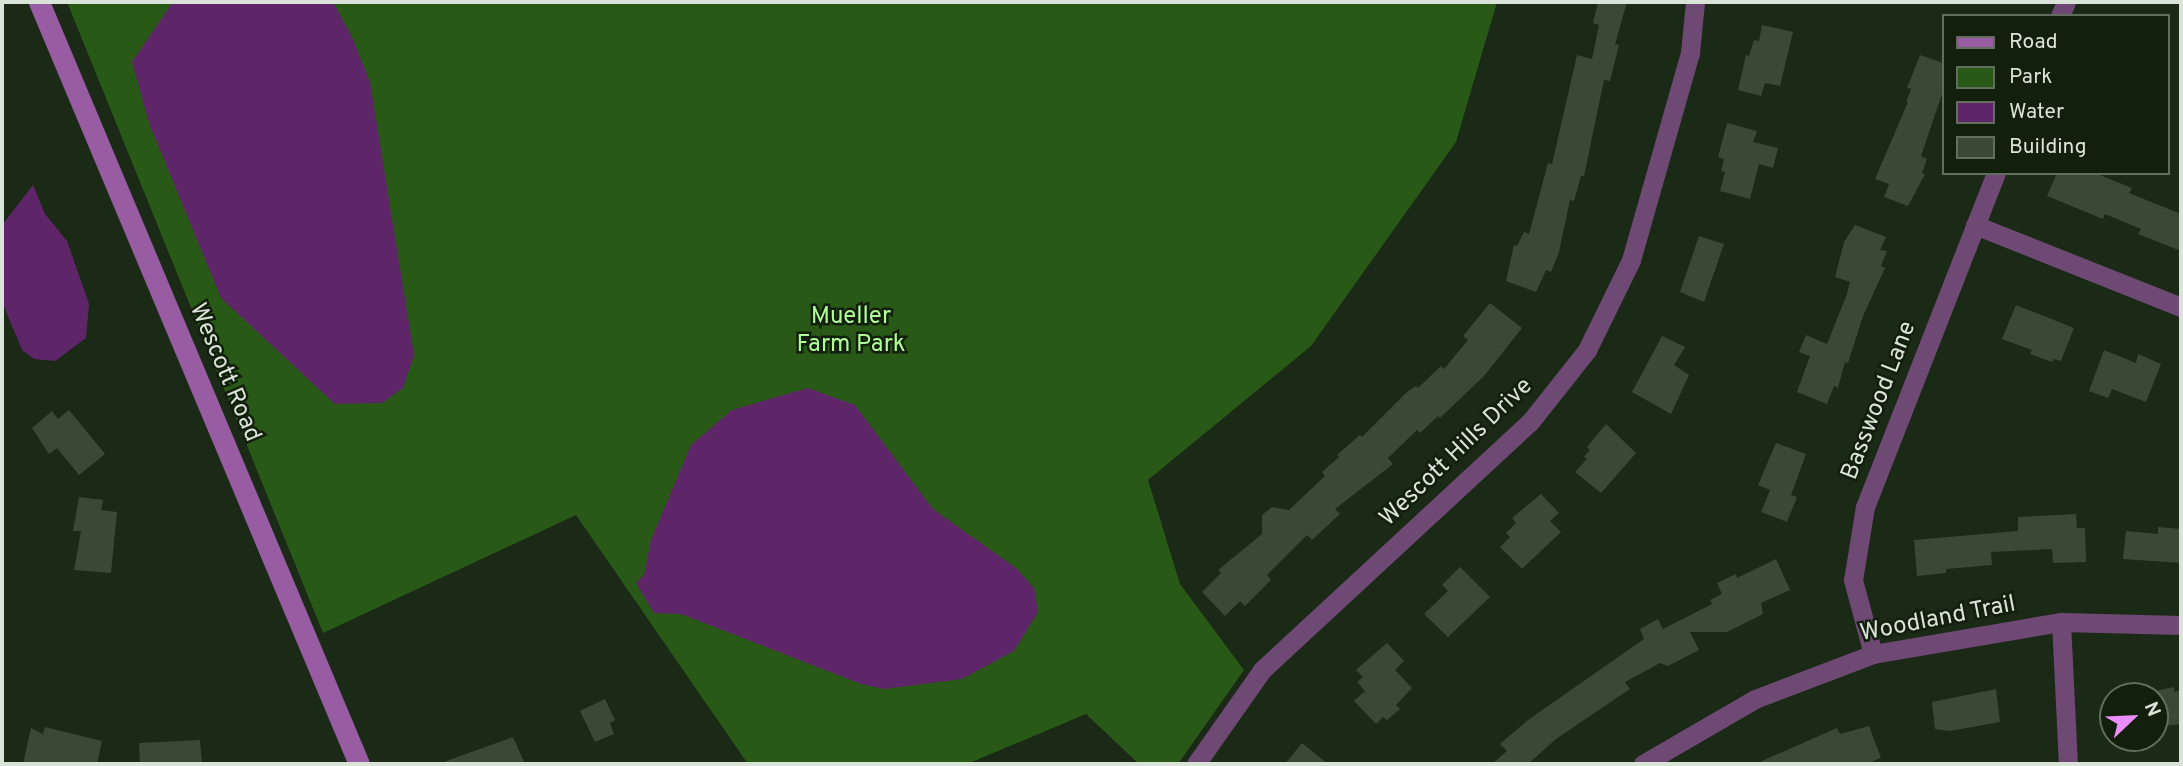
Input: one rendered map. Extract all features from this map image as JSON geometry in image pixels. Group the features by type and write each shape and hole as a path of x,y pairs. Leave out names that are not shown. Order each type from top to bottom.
{"street":[{"name":"Wescott Road","path":"39,2 359,764"},
{"name":"Wescott Hills Drive","path":"1196,764 1262,670 1530,422 1587,350 1631,260 1690,53 1695,2"},
{"name":"Basswood Lane","path":"1873,654 1853,580 1865,507 1995,175"},
{"path":"1975,225 2181,307"},
{"path":"2061,622 2068,764"},
{"name":"Woodland Trail","path":"1643,764 1755,699 1873,654 2061,622 2181,625"}],"green space":[{"name":"Mueller Farm Park","path":"67,2 1497,2 1456,142 1311,346 1148,480 1180,584 1244,670 1178,764 1139,764 1086,714 967,764 748,764 576,515 323,633"}],"water":[{"path":"173,2 333,2 352,37 370,82 414,355 403,388 382,403 335,404 221,298 149,123 132,62"},
{"path":"33,185 45,214 67,241 89,304 86,338 55,361 34,359 22,350 2,302 3,224"},
{"path":"808,388 855,405 933,509 1016,568 1034,588 1038,612 1014,651 962,679 884,689 861,684 681,614 654,613 636,583 644,575 651,540 691,445 732,410"}],"building":[{"path":"1598,2 1627,2 1615,44 1619,45 1610,81 1604,80 1584,176 1581,176 1574,201 1570,200 1559,252 1551,272 1546,270 1536,292 1506,281 1514,245 1517,246 1524,232 1529,234 1548,163 1552,164 1577,55 1592,59 1599,25 1593,23"},
{"path":"1762,25 1793,32 1780,86 1765,83 1761,96 1738,90 1746,55 1749,56 1754,40 1759,41"},
{"path":"1920,55 1941,62 1941,97 1921,156 1927,159 1922,173 1925,174 1908,206 1884,197 1889,184 1875,179 1908,102 1911,89 1907,88"},
{"path":"1727,123 1757,131 1753,142 1778,148 1773,168 1759,164 1750,199 1720,191 1725,172 1721,171 1724,159 1718,157"},
{"path":"2056,175 2100,175 2132,188 2129,193 2181,214 2181,251 2138,234 2141,229 2105,214 2103,219 2047,196"},
{"path":"1855,225 1886,237 1880,250 1887,251 1881,266 1885,268 1863,316 1838,388 1834,386 1827,404 1797,392 1810,356 1799,352 1806,335 1827,344 1850,282 1835,277 1844,242"},
{"path":"1699,236 1724,244 1704,302 1680,292"},
{"path":"1490,303 1522,328 1484,376 1440,418 1438,416 1420,433 1417,430 1388,458 1393,464 1335,509 1340,514 1312,540 1307,535 1267,575 1271,580 1245,606 1240,601 1225,616 1202,592 1221,573 1218,570 1262,534 1262,515 1272,507 1289,510 1325,476 1322,472 1339,457 1337,455 1360,435 1362,437 1407,392 1416,386 1418,388 1441,366 1444,369 1468,340 1463,336"},
{"path":"2016,305 2074,328 2061,361 2054,359 2052,362 2030,354 2032,350 2002,339"},
{"path":"1662,336 1685,347 1674,365 1689,375 1671,414 1632,392"},
{"path":"2104,350 2136,363 2138,354 2161,364 2146,402 2112,389 2108,398 2089,391"},
{"path":"69,410 105,454 79,475 57,448 49,454 32,428 52,411 58,419"},
{"path":"1606,424 1636,453 1601,493 1575,472 1587,459 1584,457 1590,450 1587,447"},
{"path":"1776,443 1806,454 1791,495 1797,497 1787,522 1761,512 1770,490 1758,485"},
{"path":"1541,494 1559,513 1550,521 1561,532 1522,569 1500,547 1510,537 1506,533 1516,523 1512,518"},
{"path":"79,497 103,500 101,510 117,512 111,573 74,570 81,531 73,531"},
{"path":"2076,514 2077,528 2085,528 2086,562 2053,563 2052,549 1991,552 1992,565 1946,569 1946,573 1917,576 1914,540 2018,531 2018,517"},
{"path":"2158,527 2181,529 2181,563 2123,559 2126,531 2158,534"},
{"path":"1776,559 1790,590 1761,603 1763,614 1727,632 1690,632 1699,650 1668,666 1660,663 1625,682 1630,689 1556,739 1528,764 1492,764 1507,751 1500,744 1528,720 1644,639 1640,629 1658,619 1663,629 1712,604 1710,600 1722,594 1717,583 1736,574 1737,578"},
{"path":"1460,567 1490,597 1448,637 1424,614 1448,591 1442,585"},
{"path":"1387,643 1404,661 1395,670 1412,688 1396,705 1400,709 1387,720 1383,717 1376,724 1354,701 1365,691 1357,682 1363,677 1356,670"},
{"path":"2174,687 2174,692 2181,690 2181,724 2169,725 2169,688"},
{"path":"1996,689 2000,722 1950,731 1935,729 1932,702"},
{"path":"605,699 615,720 610,723 614,734 595,742 580,711"},
{"path":"1869,726 1881,758 1865,764 1755,764 1837,728 1840,734"},
{"path":"45,727 102,741 97,764 23,764 31,728 43,734"},
{"path":"513,737 525,764 444,764 444,762"},
{"path":"200,740 202,764 140,764 139,743"},
{"path":"1302,743 1328,764 1285,764"}]}
